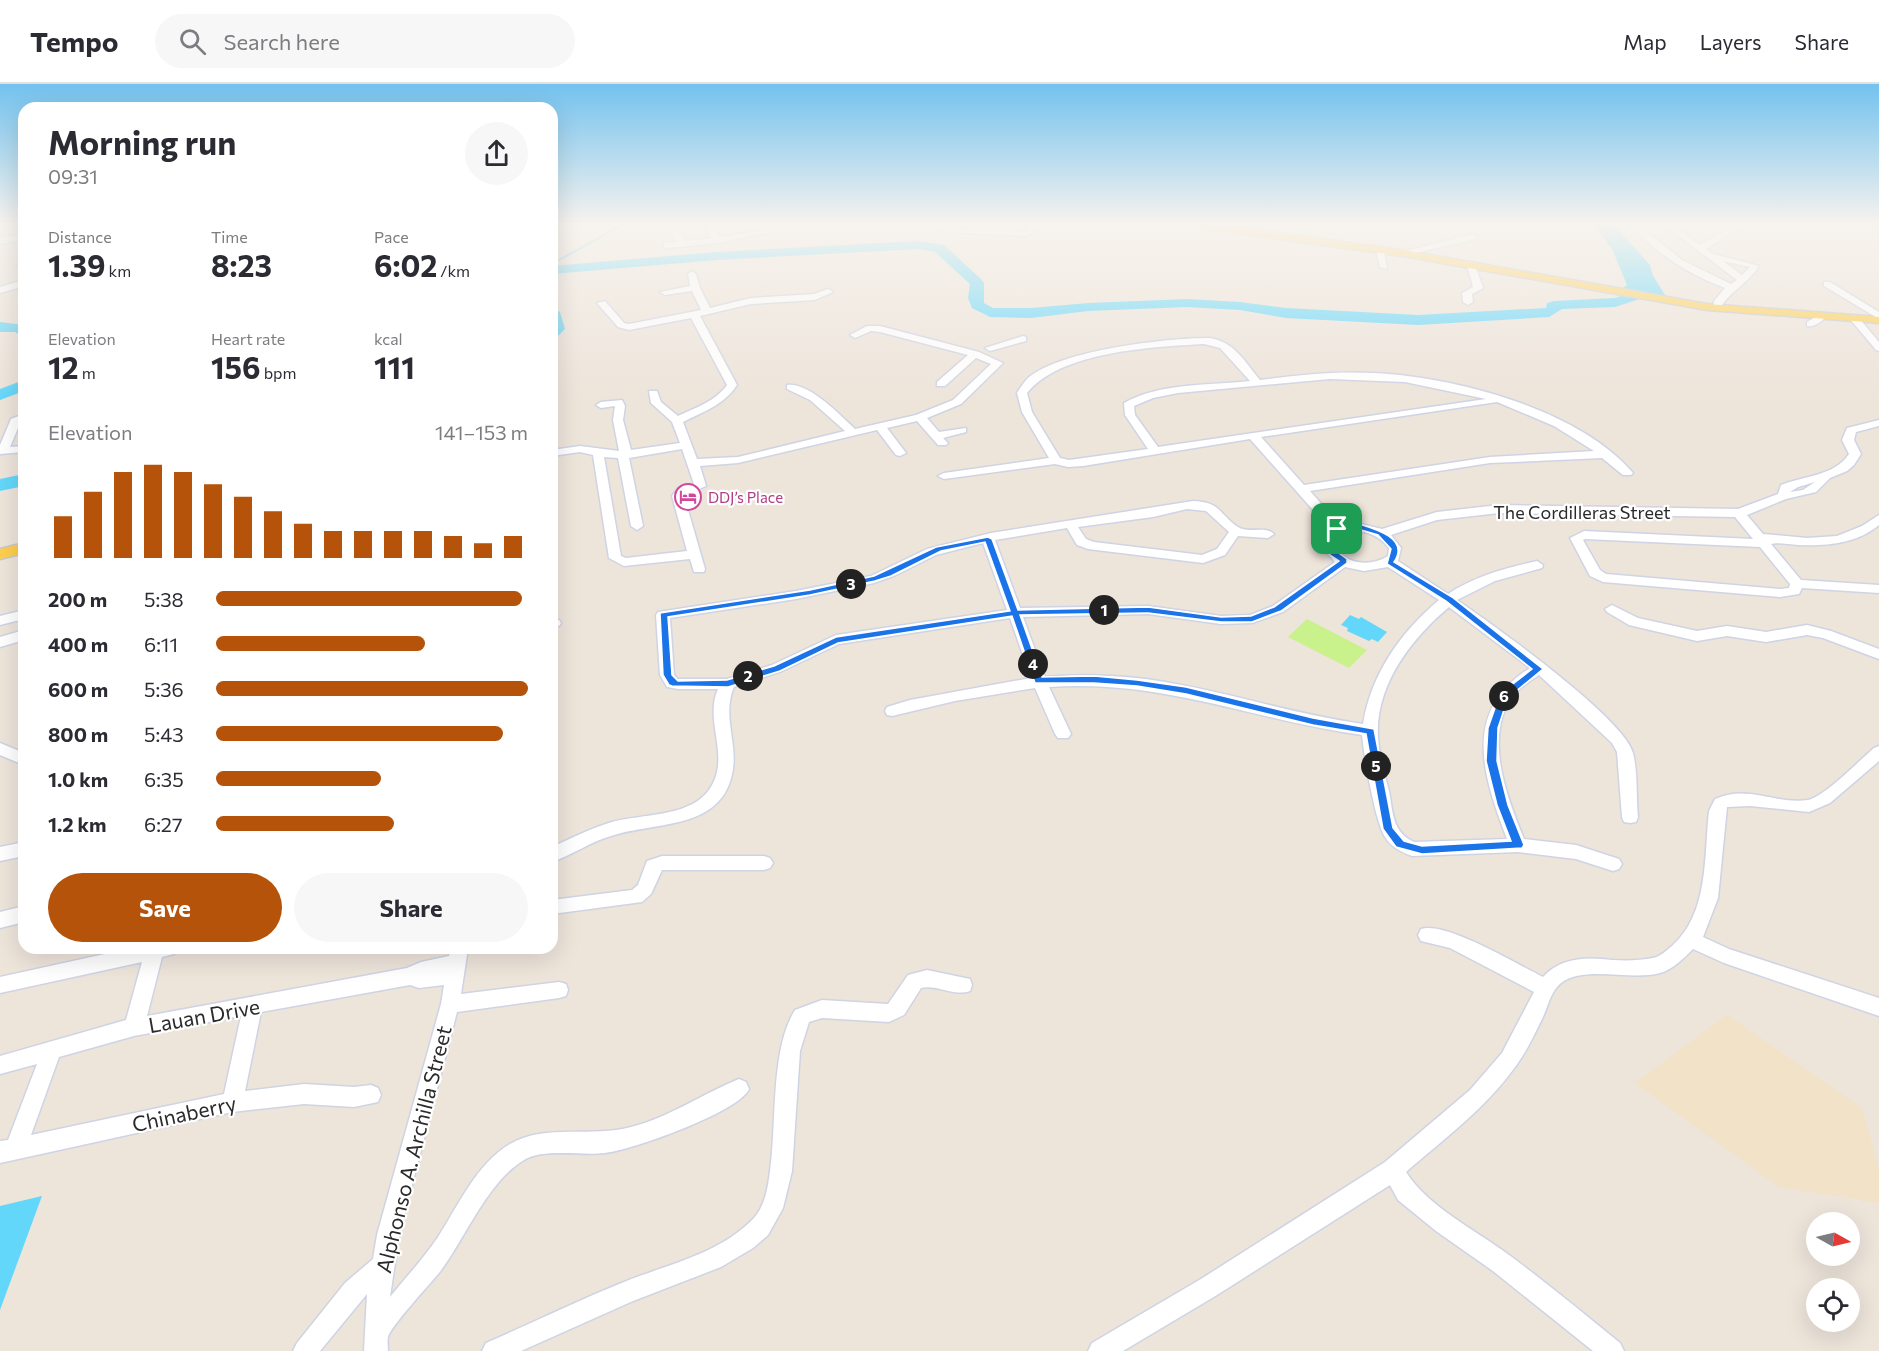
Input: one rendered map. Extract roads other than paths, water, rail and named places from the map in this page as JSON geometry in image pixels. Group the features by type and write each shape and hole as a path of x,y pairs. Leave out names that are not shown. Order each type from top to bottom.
{"main road":[{"path":"1579,284 1711,307 1855,319 1879,318"},
{"path":"0,554 18,550"}],"street":[{"path":"695,284 708,312"},
{"path":"1468,302 1467,294 1478,288 1477,284"},
{"path":"1724,284 1731,287"},
{"path":"1711,307 1736,284"},
{"path":"1827,284 1879,318"},
{"path":"0,290 18,285"},
{"path":"665,292 696,288"},
{"path":"602,303 621,325 629,327 695,316 751,301 815,297 828,292"},
{"path":"0,297 18,294"},
{"path":"677,421 720,398 729,391 732,385 695,316"},
{"path":"1810,324 1822,316"},
{"path":"1855,319 1879,348"},
{"path":"855,335 870,328 880,329 975,354 989,354 1023,339"},
{"path":"989,354 992,335"},
{"path":"1056,460 1027,412 1022,393 1033,379 1075,361 1103,353 1139,348 1212,342 1226,347 1257,383"},
{"path":"940,384 975,354"},
{"path":"695,463 738,460 920,417 957,402 998,363 989,354"},
{"path":"1155,451 1130,415 1128,405 1134,401 1163,393 1323,376 1373,376 1429,383 1498,400 1551,420 1586,440 1627,473"},
{"path":"791,387 814,398 853,433"},
{"path":"652,393 656,403 677,421 695,463 700,486 682,491 678,496 699,569"},
{"path":"945,476 1056,460 1083,464 1253,435 1498,400"},
{"path":"601,405 618,402 620,406 618,420 637,526"},
{"path":"920,417 939,439 962,430"},
{"path":"18,418 3,451 18,450"},
{"name":"The Cordilleras Street","path":"1381,534 1394,527 1427,519 1498,510 1739,513 1768,504 1784,496 1802,495 1818,487 1825,477 1852,461 1855,454 1848,440 1851,430 1879,423"},
{"path":"880,427 900,453"},
{"path":"1253,435 1337,529"},
{"path":"558,452 580,449 625,455 687,446"},
{"path":"598,453 615,558 624,562 695,554"},
{"path":"1301,489 1490,460 1604,454"},
{"path":"1268,534 1235,532 1214,511 1200,505 1150,514 1070,523 939,549 875,578 810,592 663,615 667,675 672,683 728,684 777,668 836,640 1015,613 1148,610 1221,620 1252,619 1278,609 1344,561"},
{"path":"1739,513 1797,584 1879,589"},
{"path":"1797,584 1794,591 1780,593 1603,578 1595,573 1576,538 1584,535 1823,542 1845,540 1879,519"},
{"path":"1070,523 1081,542 1092,546 1203,558 1221,552 1235,532"},
{"path":"1359,526 1381,534 1395,548 1396,554 1390,562 1369,567 1344,561 1329,550 1326,543 1330,532 1337,529 1359,526"},
{"path":"988,539 1039,681 1063,734"},
{"path":"1390,562 1449,599 1538,669 1618,739 1625,752 1630,817"},
{"path":"1537,565 1506,572 1449,599 1419,626 1398,651 1379,690 1370,731 1388,829 1400,844 1422,850 1518,845 1576,852 1613,864"},
{"path":"1612,609 1634,622 1697,636 1726,631 1766,638 1807,630 1826,634 1879,654"},
{"path":"0,621 18,616"},
{"path":"0,642 18,637"},
{"path":"1518,845 1502,805 1491,761 1493,728 1504,697 1523,679 1538,669"},
{"path":"892,711 910,705 1039,681 1094,680 1137,683 1186,691 1313,722 1370,731"},
{"path":"558,852 584,839 633,823 680,817 706,806 715,796 725,774 722,692 728,684"},
{"path":"0,748 18,756"},
{"path":"1100,1351 1209,1287 1393,1170 1477,1097 1509,1060 1535,1014 1545,988 1569,969 1586,966 1606,968 1658,966 1691,940 1700,925 1709,898 1713,838 1717,811 1721,804 1728,800 1741,800 1795,806 1816,804 1879,752"},
{"path":"558,843 584,839"},
{"path":"0,854 18,850"},
{"path":"558,906 636,897 645,890 653,866 662,863 764,863"},
{"path":"0,920 18,916"},
{"path":"1427,935 1454,941 1545,988"},
{"path":"1691,940 1724,955 1879,1007"},
{"path":"0,985 137,954"},
{"path":"134,1027 157,954"},
{"name":"Lauan Drive","path":"0,1065 134,1027 253,1007 411,976 419,980 457,962"},
{"name":"Alphonso A. Archilla Street","path":"377,1341 383,1265 388,1235 450,1004 457,962"},
{"path":"494,1351 627,1292 720,1258 762,1226 771,1210 781,1172 790,1051 795,1030 802,1016 822,1009 890,1013 897,1009 915,981 927,978 963,985"},
{"path":"450,1004 560,990"},
{"path":"232,1102 253,1007"},
{"path":"8,1151 52,1050"},
{"path":"377,1341 496,1172 518,1151 534,1146 612,1142 639,1136 704,1108 740,1089"},
{"name":"Chinaberry","path":"8,1151 232,1102 304,1094 354,1097 370,1095"},
{"path":"1393,1170 1407,1192 1444,1223 1501,1263 1612,1351"},
{"path":"305,1351 353,1291 383,1265"}],"water":[{"path":"1658,284 1665,295 1649,301 1614,294 1627,285"},
{"path":"1350,615 1359,619 1361,617 1387,632 1378,642 1372,639 1369,641 1347,631 1348,628 1341,625"},
{"path":"42,1196 0,1310 0,1206"}],"waterway":[{"path":"977,284 975,298 977,305 990,312 1031,313 1088,307 1187,303 1240,306 1286,313 1418,320 1549,312 1555,309 1552,306 1554,305 1615,302 1650,291 1648,284"},
{"path":"0,327 18,328"},
{"path":"0,395 18,388"},
{"path":"0,485 18,481"}],"place":[{"name":"DDJ’s Place","path":"688,497"}]}
